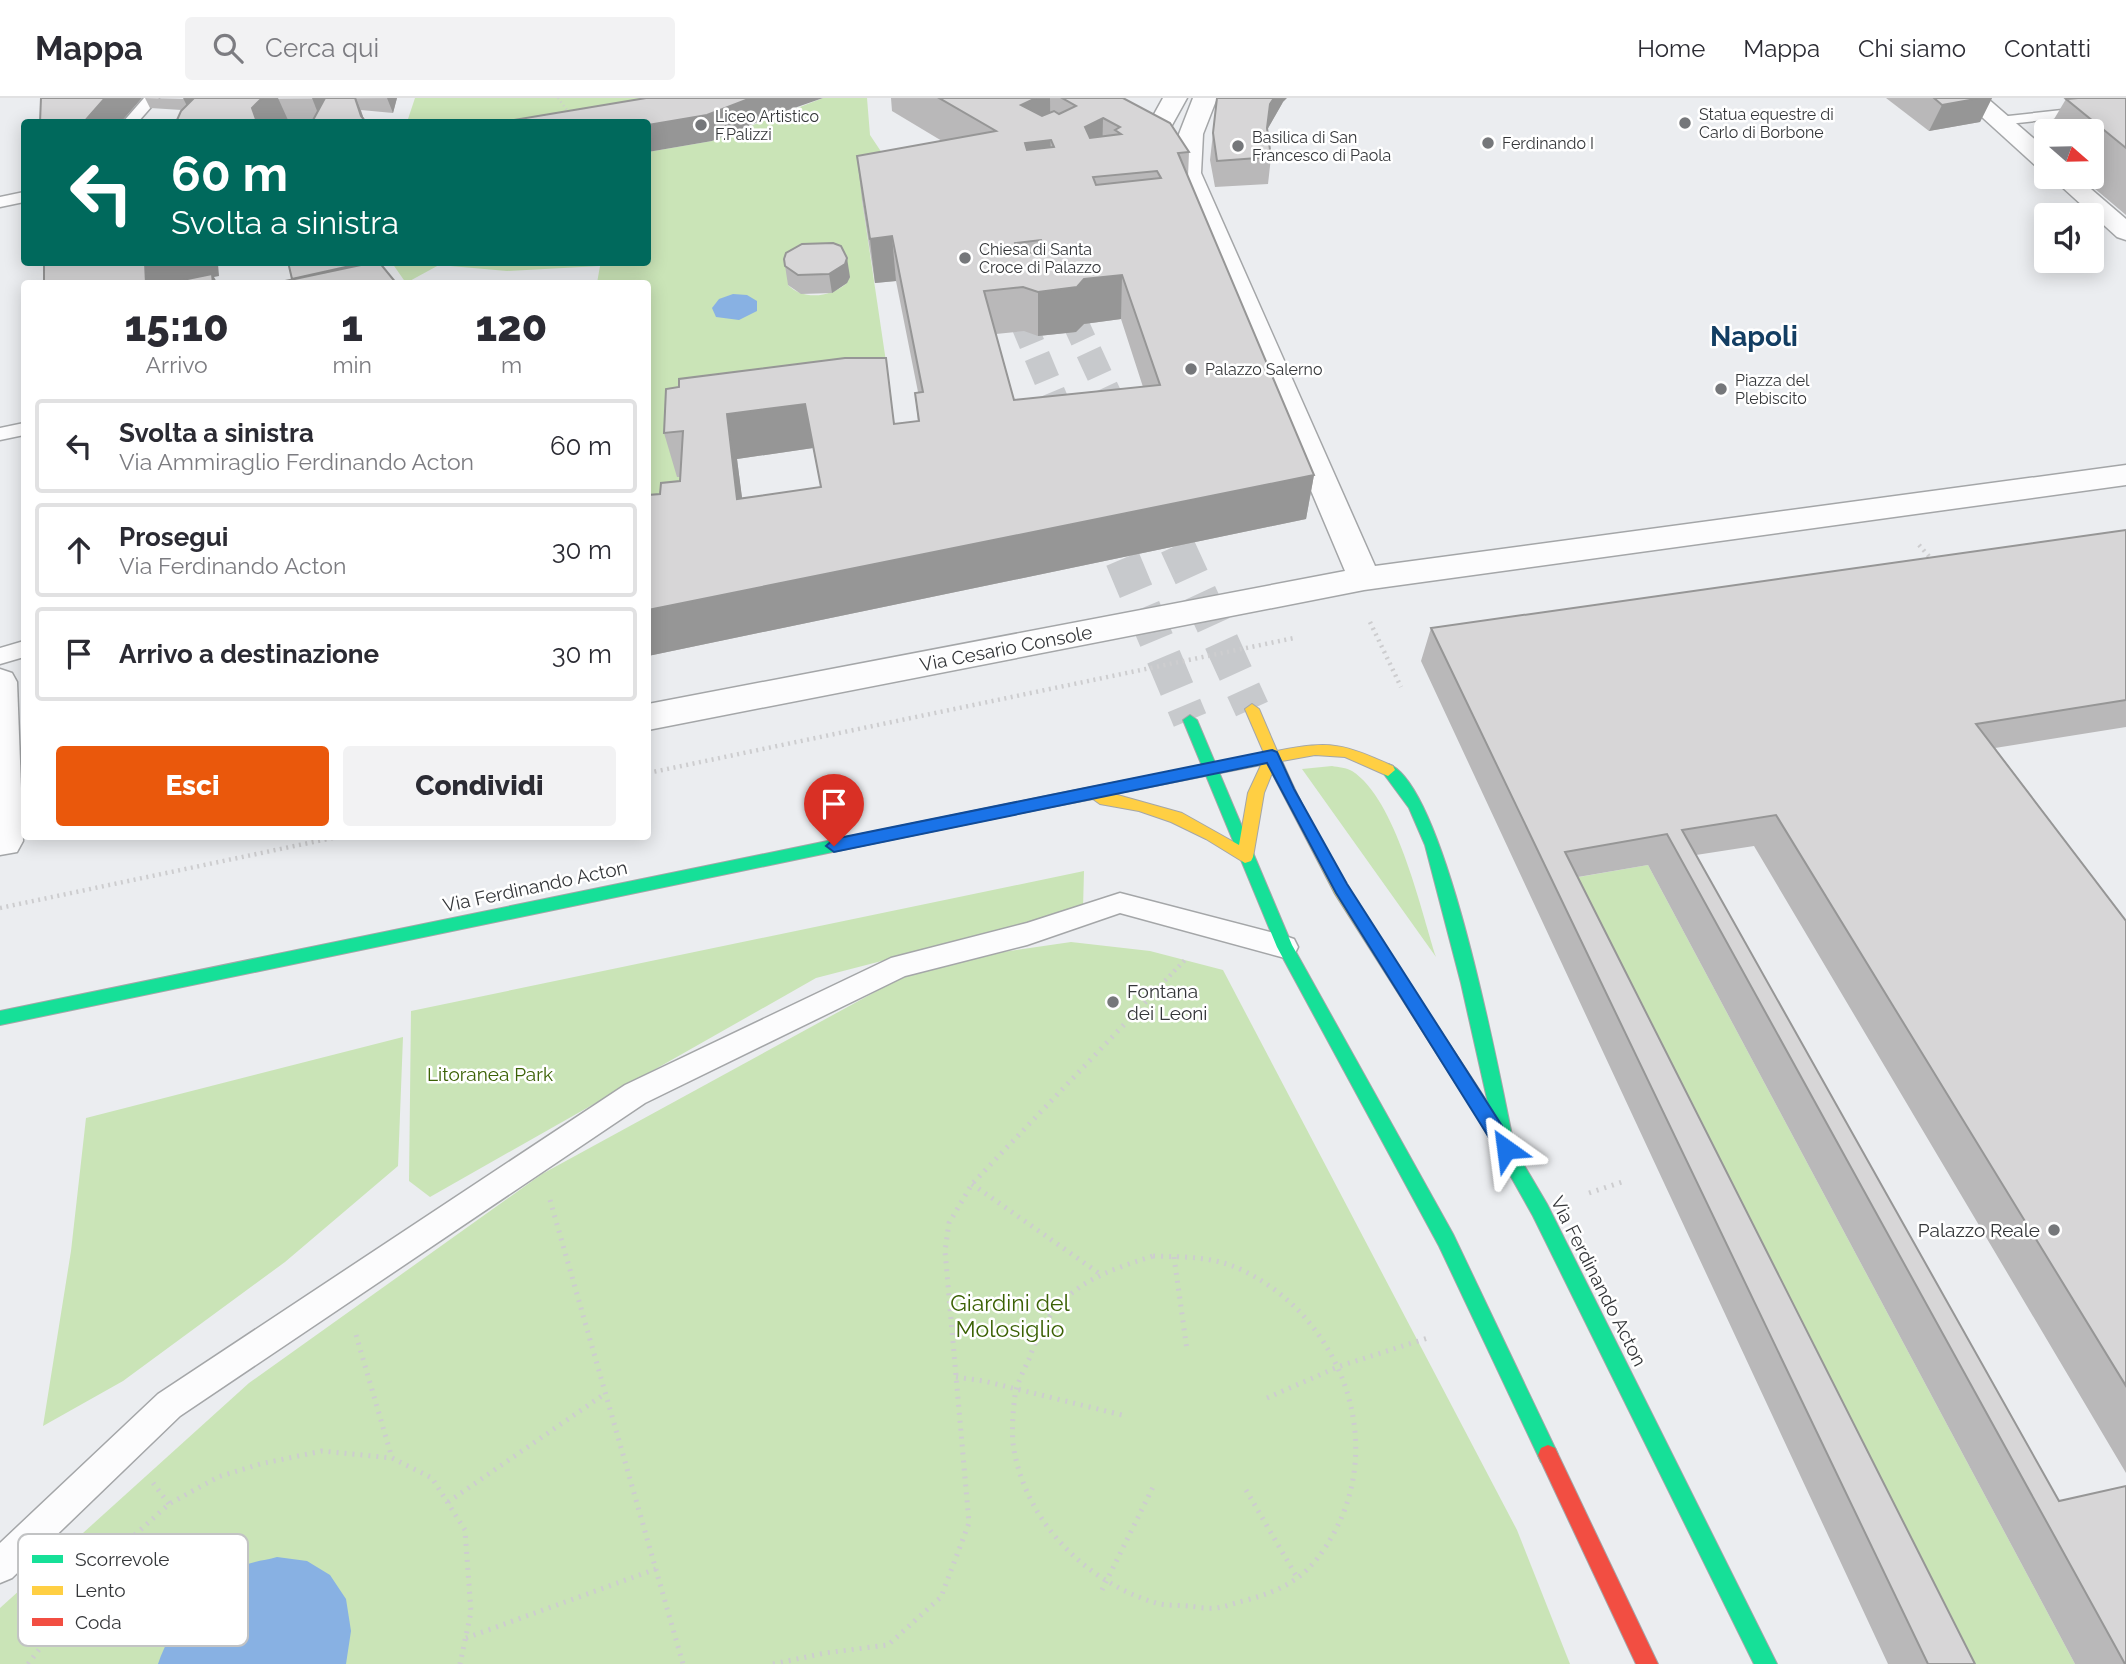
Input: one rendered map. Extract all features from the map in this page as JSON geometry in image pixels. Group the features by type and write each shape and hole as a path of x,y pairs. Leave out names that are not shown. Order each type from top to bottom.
{"street":[{"path":"1088,98 1120,126 1144,135 1158,131 1175,98"},
{"path":"1205,98 1192,123 1189,173 1364,579 2126,475"},
{"path":"1973,98 2034,152"},
{"path":"2077,189 2126,232"},
{"name":"Via Cesario Console","path":"651,716 1364,579"},
{"path":"0,682 10,840"},
{"name":"Via Ferdinando Acton","path":"1252,709 1287,790 1341,889 1506,1149 1555,1239 1766,1664"},
{"path":"1190,720 1245,857 1285,947 1446,1240 1647,1664"},
{"name":"Via Ferdinando Acton","path":"0,1018 1077,795 1315,749 1347,752 1386,768 1403,785 1427,828 1477,1009 1506,1149"},
{"path":"1245,857 1255,793 1272,756"},
{"path":"1077,795 1112,799 1166,813 1215,835 1245,857"}],"lane":[{"path":"133,119 152,98"},
{"path":"1999,121 2126,107"},
{"path":"0,202 21,198"},
{"path":"0,434 21,430"},
{"path":"0,656 21,650"},
{"path":"34,1534 169,1405 635,1094 900,966 1027,934 1120,903 1285,947"},
{"path":"0,1566 18,1549"}],"path":[{"path":"558,98 574,119"},
{"path":"1357,625 1381,620"},
{"path":"1370,622 1401,687"},
{"path":"651,772 1303,636"},
{"path":"0,908 323,840"},
{"path":"773,1664 825,1653 888,1645 941,1597 969,1523 945,1251 949,1223 972,1184 1214,929"},
{"path":"534,1162 542,1174 683,1664"},
{"path":"1589,1194 1622,1182"},
{"path":"972,1184 1101,1274"},
{"path":"1066,1559 1042,1532 1018,1479 1011,1415 1026,1357 1056,1308 1101,1274 1153,1256 1208,1258 1261,1279 1306,1315 1340,1366 1356,1421 1354,1478 1335,1534 1298,1578 1249,1608 1203,1616"},
{"path":"1174,1257 1186,1350"},
{"path":"355,1331 392,1458"},
{"path":"1267,1398 1340,1366 1431,1337"},
{"path":"956,1377 1126,1416"},
{"path":"448,1502 606,1393"},
{"path":"136,1534 169,1504 218,1477 260,1464 322,1451 392,1458 432,1478 465,1530 471,1612 460,1664"},
{"path":"144,1471 169,1504"},
{"path":"1102,1590 1154,1485"},
{"path":"1246,1490 1298,1578"},
{"path":"466,1638 656,1569"},
{"path":"1092,1584 1112,1596"},
{"path":"29,1664 42,1646"}],"green space":[{"path":"415,98 653,98 622,119 408,119"},
{"path":"823,98 867,98 870,135 882,153 862,200 892,402 851,402 677,477 695,476 651,536 651,280 598,280 600,266 651,266 651,151 712,141","holes":["847,283 833,291 809,295 788,285"]},
{"path":"394,266 437,266 412,280 404,280"},
{"path":"450,266 600,266 507,271"},
{"path":"1332,766 1352,771 1368,785 1381,805 1404,856 1436,957 1302,769"},
{"path":"1648,865 2075,1664 1932,1664 1550,882"},
{"name":"Litoranea Park","path":"1084,871 1083,909 816,978 430,1197 409,1181 411,1011"},
{"name":"Giardini del Molosiglio","path":"1071,942 1150,951 1223,970 1517,1530 1570,1664 0,1664 0,1608 18,1592 18,1646 248,1646 248,1534 82,1534 249,1383 542,1174 928,963"},
{"path":"403,1037 398,1166 285,1262 123,1381 43,1426 71,1251 86,1118"}],"water":[{"path":"733,294 747,295 757,301 757,311 739,320 716,317 712,308 719,299"},
{"path":"277,1557 307,1561 330,1575 346,1599 351,1631 346,1664 158,1664 166,1646 248,1646 248,1564"}],"building":[{"path":"41,98 105,98 87,119 40,119"},
{"path":"194,98 262,98 252,108 256,119 177,119 181,111"},
{"path":"325,98 355,98 364,119 314,119"},
{"path":"646,98 751,98 707,115 651,124 651,119 520,119"},
{"name":"Palazzo Salerno","path":"939,98 1036,98 1021,105 1042,116 1054,111 1059,114 1076,106 1062,98 1123,98 1170,123 1189,152 1178,153 1314,475 651,609 651,495 660,494 661,483 680,481 683,431 664,433 666,389 679,387 679,379 845,358 886,358 894,424 919,421 915,393 923,392 892,236 870,239 857,156 996,131","holes":["1103,118 1120,127 1115,130 1121,134 1090,138 1085,127","1051,140 1054,147 1027,150 1025,143","1157,171 1161,178 1096,185 1093,177","1041,240 1045,252 1018,254 1015,243","1122,275 1160,385 1014,400 984,291 1023,287 1038,292 1077,287 1084,279","805,404 821,487 737,499 727,414"]},
{"name":"Basilica di San Francesco di Paola","path":"1217,98 1274,98 1270,104 1267,128 1271,157 1217,161 1213,133"},
{"path":"1934,98 1981,98 1942,105"},
{"path":"2126,98 2126,148 2104,130 2104,119 2090,119 2066,99"},
{"path":"833,243 841,246 847,258 845,264 829,274 798,275 785,266 786,253 802,244"},
{"path":"44,266 145,266 146,280 44,280"},
{"path":"289,266 350,266 292,279"},
{"path":"356,266 382,266 394,280 290,280"},
{"path":"212,274 213,280 183,280"},
{"name":"Palazzo Reale","path":"2126,530 2126,700 1976,724 2126,921 2126,1386 1776,815 1682,830 2059,1501 2126,1486 2126,1664 1667,834 1565,852 1975,1664 1928,1664 1431,628"}],"tunnel":[{"path":"1056,281 1129,439"},
{"path":"1007,284 1074,445"},
{"path":"1155,497 1252,709"},
{"path":"1102,510 1190,720"}],"traffic: fast":[{"path":"1190,720 1285,947 1446,1240 1548,1455"},
{"path":"1388,770 1414,805 1439,867 1476,1009 1504,1140"},
{"path":"0,1018 871,838"},
{"path":"1480,1106 1540,1210 1766,1664"}],"traffic: slow":[{"path":"1252,709 1287,790 1341,889 1480,1106"},
{"path":"1051,801 1315,749 1347,752 1388,770"},
{"path":"1100,798 1120,801 1176,818 1211,835 1245,857 1256,793 1272,756"}],"traffic: jam":[{"path":"871,838 1051,801"},
{"path":"1548,1455 1647,1664"}],"place":[{"name":"Statua equestre di Carlo di Borbone","path":"1685,123"},
{"name":"Liceo Artistico F.Palizzi","path":"701,125"},
{"name":"Ferdinando I","path":"1488,143"},
{"name":"Basilica di San Francesco di Paola","path":"1238,146"},
{"name":"Chiesa di Santa Croce di Palazzo","path":"965,258"},
{"name":"Palazzo Salerno","path":"1191,369"},
{"name":"Piazza del Plebiscito","path":"1721,389"},
{"name":"Fontana dei Leoni","path":"1113,1002"},
{"name":"Palazzo Reale","path":"2054,1230"}],"district":[{"name":"Napoli","path":"1754,336"}],"route":[{"path":"834,846 1272,756 1308,831 1341,889 1466,1082 1506,1149"}]}
